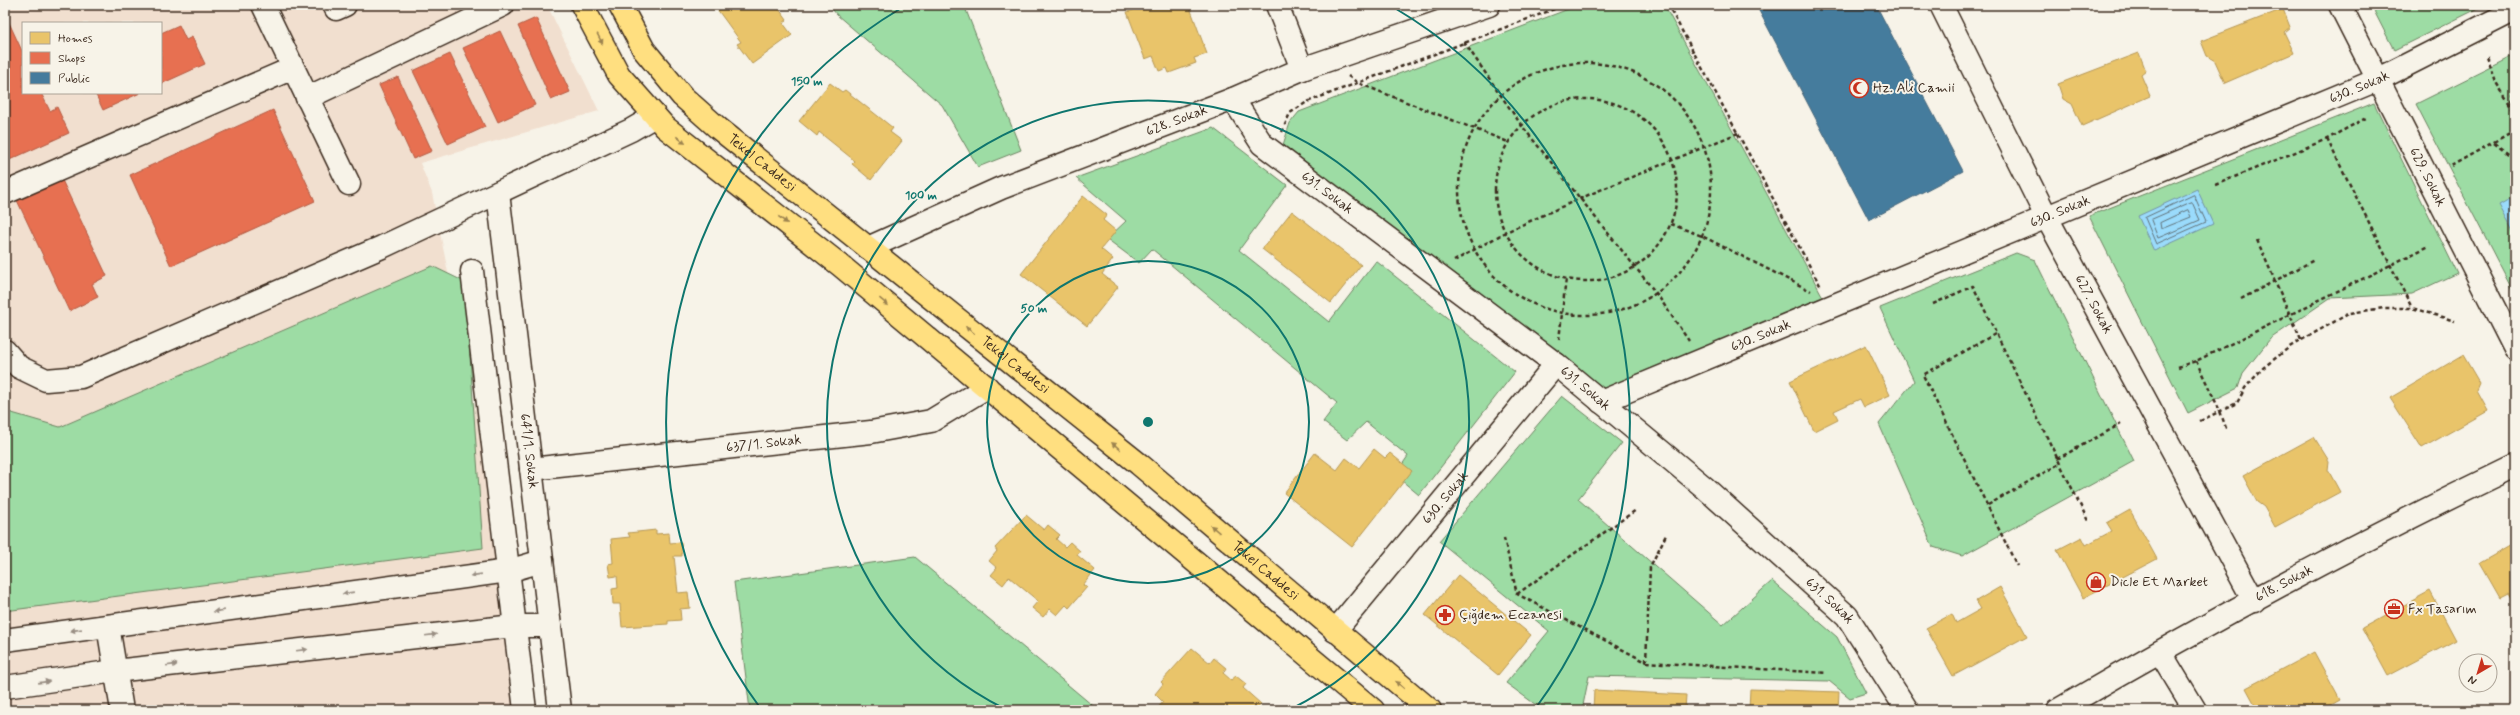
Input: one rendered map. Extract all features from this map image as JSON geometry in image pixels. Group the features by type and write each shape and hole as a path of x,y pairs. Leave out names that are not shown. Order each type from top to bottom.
{"main road":[{"path":"582,5 619,75 665,127 840,265 1373,710"},
{"name":"Tekel Caddesi","path":"620,5 644,50 682,96 718,128 1139,464 1430,710"}],"street":[{"path":"263,5 349,184"},
{"path":"334,5 336,9 345,5"},
{"path":"307,98 503,5"},
{"path":"1277,5 1302,69"},
{"name":"628. Sokak","path":"868,248 1001,188 1233,99 1302,69 1489,5"},
{"name":"627. Sokak","path":"1941,5 2046,216 2254,601"},
{"name":"629. Sokak","path":"2340,5 2515,349"},
{"name":"630. Sokak","path":"1601,402 1835,301 2377,80 2515,10"},
{"path":"5,193 293,68"},
{"name":"631. Sokak","path":"1233,99 1262,144 1556,364 1704,487 1847,616 1907,710"},
{"path":"5,351 19,367 46,380 81,377 382,247 631,130 655,116"},
{"name":"641/1. Sokak","path":"498,193 560,710"},
{"path":"472,271 525,710"},
{"name":"630. Sokak","path":"1335,631 1556,364"},
{"name":"637/1. Sokak","path":"531,469 871,432 931,421 987,387"},
{"name":"618. Sokak","path":"2058,710 2160,652 2404,519 2515,466"},
{"path":"5,640 508,571 542,561"},
{"path":"108,626 122,710"},
{"path":"5,687 115,671 514,626 550,626"},
{"path":"2160,652 2195,710"}],"path":[{"path":"1284,139 1282,132 1290,114 1307,102 1565,5"},
{"path":"1668,5 1738,133 1835,301"},
{"path":"1464,42 1502,94 1522,126 1656,293 1690,342"},
{"path":"2487,57 2496,84 2513,109"},
{"path":"1591,61 1632,70 1668,92 1695,125 1704,148 1710,164 1712,207 1699,247 1674,280 1640,304 1600,315 1562,313 1520,297 1488,270 1467,234 1458,194 1463,152 1474,130 1481,115 1511,85 1549,67 1591,61"},
{"path":"1324,62 1358,83 1474,130 1508,142"},
{"path":"2515,85 2513,109 2515,118"},
{"path":"1583,99 1613,103 1640,116 1660,138 1672,162 1678,194 1671,224 1656,250 1635,267 1604,280 1574,281 1544,272 1520,253 1506,232 1495,200 1497,170 1508,142 1528,120 1554,104 1583,99"},
{"path":"2215,185 2327,139 2366,118"},
{"path":"2451,166 2494,144 2515,130"},
{"path":"1433,272 1506,232 1581,198 1672,162 1738,133"},
{"path":"2327,139 2412,308"},
{"path":"2494,144 2515,159"},
{"path":"1671,224 1702,236 1835,301"},
{"path":"2257,240 2301,340"},
{"path":"2178,367 2196,361 2429,246"},
{"path":"2241,299 2314,260"},
{"path":"1556,364 1566,278"},
{"path":"1933,304 1973,286 1995,334 2089,523"},
{"path":"2200,421 2237,403 2245,388 2263,368 2301,340 2350,313 2384,308 2412,308 2455,321"},
{"path":"1995,334 1923,375 2017,566"},
{"path":"2196,361 2220,411 2227,431"},
{"path":"2057,459 2121,424"},
{"path":"1988,505 2059,464"},
{"path":"1517,594 1636,510"},
{"path":"1646,662 1650,567 1666,535"},
{"path":"1504,538 1517,594 1646,662 1827,673"}],"shaded area":[{"path":"5,5 547,5 599,111 420,163 432,193 487,466 514,710 5,710"}],"green space":[{"path":"829,5 964,5 1021,150 978,167 942,105 837,15"},
{"path":"1579,5 1664,5 1823,297 1605,390 1283,145 1290,123 1299,112"},
{"path":"2371,5 2485,5 2394,50"},
{"path":"2515,55 2515,295 2416,104"},
{"path":"2374,103 2457,273 2412,294 2330,298 2270,339 2243,373 2238,388 2188,413 2089,216"},
{"path":"1213,128 1287,185 1239,250 1329,322 1376,261 1515,372 1419,495 1395,475 1408,456 1366,422 1347,440 1323,422 1337,403 1152,249 1139,263 1107,239 1126,221 1076,178"},
{"path":"2016,253 2035,260 2134,461 1962,556 1933,547 1879,424 1914,381 1880,308"},
{"path":"432,266 465,282 483,548 5,611 5,411 60,427"},
{"path":"1562,396 1622,443 1578,499 1723,625 1772,581 1837,637 1866,693 1850,698 1829,681 1589,676 1582,710 1543,710 1506,683 1549,631 1439,541"},
{"path":"915,557 1098,710 750,710 734,582"}],"water":[{"path":"2197,189 2213,224 2154,251 2138,216"},
{"path":"2515,196 2515,235 2499,205"}],"building: Homes":[{"path":"714,5 776,5 787,20 783,23 792,35 752,64 737,44 741,42"},
{"path":"1132,5 1189,5 1207,54 1194,58 1196,63 1169,73 1167,68 1159,71 1153,56 1145,59 1127,12 1134,10"},
{"path":"2283,9 2290,27 2284,32 2294,53 2225,83 2215,61 2207,56 2201,41"},
{"path":"2139,53 2146,71 2141,75 2150,96 2082,126 2072,104 2063,99 2058,84"},
{"path":"830,83 842,92 845,90 893,128 890,132 902,141 871,180 852,164 855,161 819,132 817,136 799,121"},
{"path":"1083,196 1107,215 1103,220 1116,231 1101,249 1113,259 1102,274 1118,287 1087,326 1021,274"},
{"path":"1292,211 1361,265 1331,303 1262,249"},
{"path":"1866,345 1890,395 1864,407 1860,399 1834,411 1838,419 1814,431 1790,381"},
{"path":"2463,355 2480,384 2477,391 2488,411 2422,448 2390,398"},
{"path":"2314,437 2329,461 2328,470 2340,492 2275,527 2264,507 2257,502 2243,476"},
{"path":"1374,449 1385,458 1390,453 1412,471 1352,547 1284,493 1315,453 1337,470 1346,458 1359,468"},
{"path":"2130,510 2157,559 2083,598 2057,550 2082,537 2086,545 2112,531 2107,523"},
{"path":"1026,515 1044,530 1048,525 1060,535 1056,539 1065,547 1070,542 1080,551 1077,555 1095,570 1083,585 1087,587 1069,608 1066,605 1057,615 1050,609 1043,617 1032,608 1038,601 1009,577 1003,585 991,575 997,568 989,561 997,551 995,548"},
{"path":"656,530 656,534 669,533 670,543 681,542 682,556 674,556 678,593 688,592 690,608 680,609 681,620 668,621 668,624 622,627 620,604 613,604 612,589 618,588 617,576 610,577 608,564 613,563 611,539 630,537 628,533"},
{"path":"2515,543 2515,605 2508,594 2500,598 2480,563"},
{"path":"1458,575 1531,635 1498,675 1425,615"},
{"path":"2000,587 2027,636 1953,676 1926,628 1952,614 1956,623 1981,609 1976,601"},
{"path":"2430,591 2456,640 2388,676 2362,628"},
{"path":"1192,648 1210,663 1214,658 1226,668 1223,673 1231,680 1236,676 1246,684 1243,688 1261,704 1256,710 1157,709 1163,702 1155,694 1163,684 1161,682"},
{"path":"2314,652 2340,700 2322,710 2258,710 2246,688"},
{"path":"1750,689 1839,692 1838,710 1749,710"},
{"path":"1594,690 1686,695 1685,710 1593,710"}],"building: Shops":[{"path":"5,14 22,51 22,94 42,94 50,111 57,107 69,133 5,162"},
{"path":"536,18 570,92 551,100 518,26"},
{"path":"179,25 186,40 192,37 205,64 162,84 162,33"},
{"path":"500,31 535,105 498,122 463,48"},
{"path":"450,54 485,127 448,144 413,71"},
{"path":"398,77 432,151 413,159 379,85"},
{"path":"95,94 138,94 103,110"},
{"path":"273,110 315,201 171,266 130,175"},
{"path":"60,176 107,276 92,284 98,297 69,311 15,196"}],"building: Public":[{"name":"Hz. Ali Camii","path":"1756,5 1876,5 1963,171 1869,220"}],"place":[{"name":"Hz. Ali Camii","path":"1859,88"},
{"name":"Dicle Et Market","path":"2096,582"},
{"name":"Fx Tasarım","path":"2394,609"},
{"name":"Çiğdem Eczanesi","path":"1445,615"}]}
